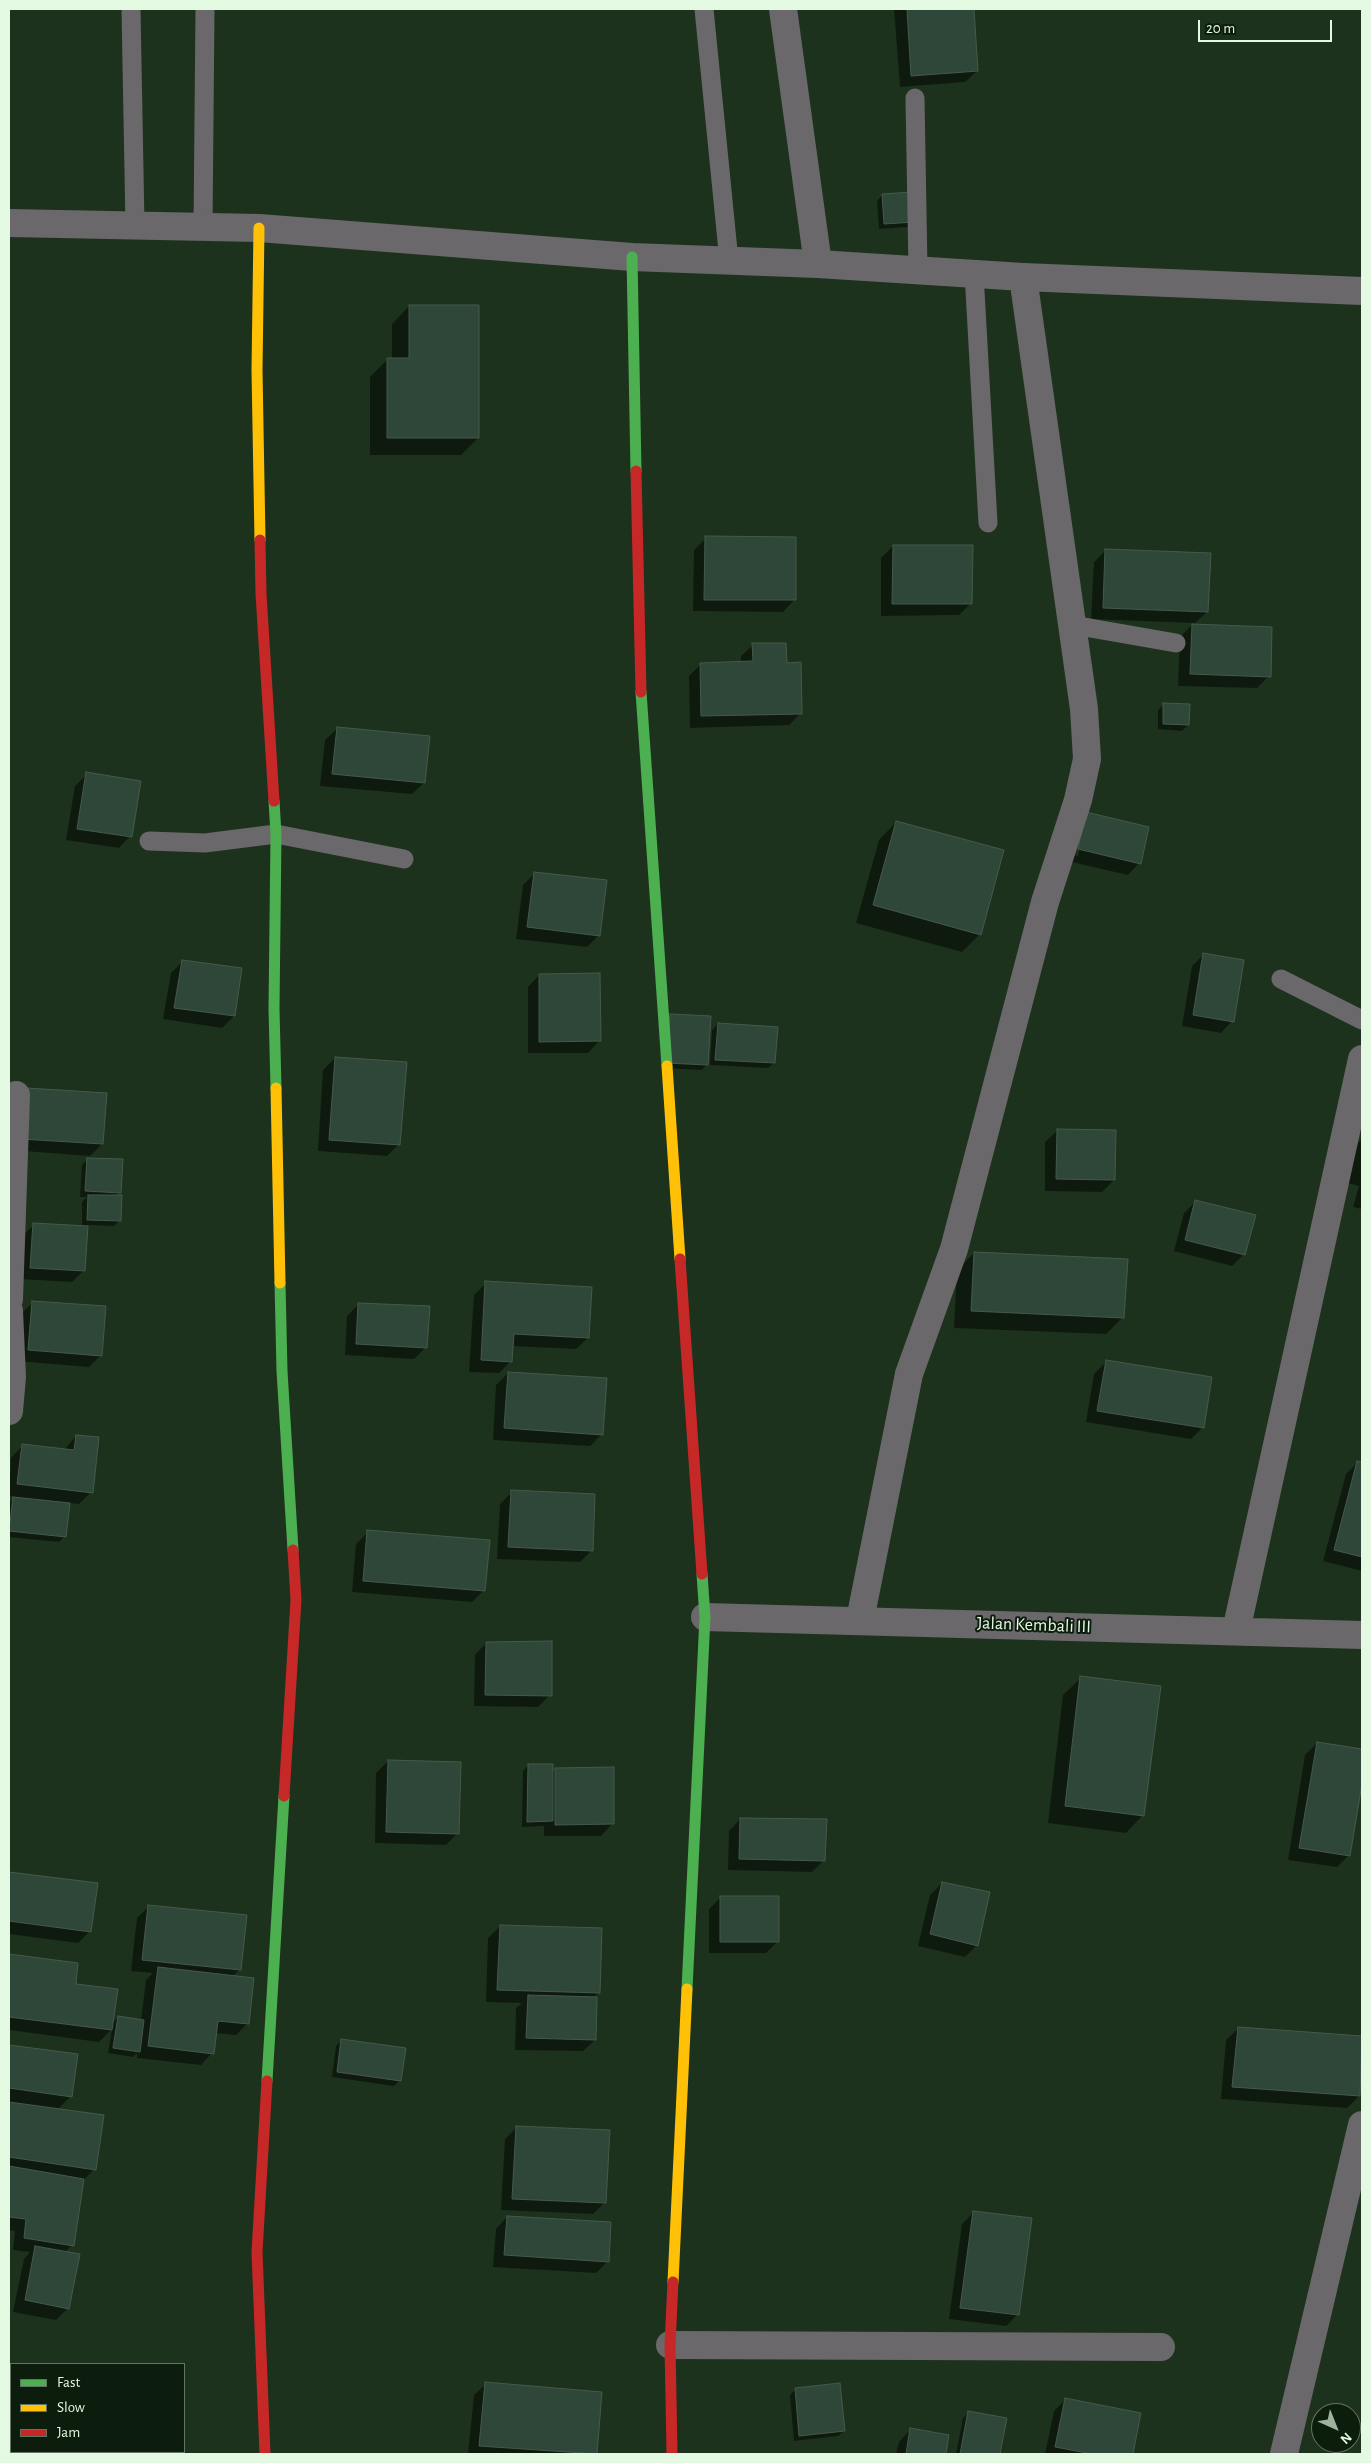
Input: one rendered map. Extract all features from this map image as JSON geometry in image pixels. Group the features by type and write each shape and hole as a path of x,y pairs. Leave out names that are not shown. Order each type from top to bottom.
{"street":[{"path":"783,9 818,264"},
{"path":"9,223 259,228 632,257 818,264 1023,277 1362,291"},
{"path":"259,228 257,370 261,594 276,834 274,1009 282,1371 296,1600 258,2252 265,2454"},
{"path":"632,257 640,679 705,1617 670,2346 672,2454"},
{"path":"860,1620 909,1374 954,1249 1045,902 1082,783 1087,759 1085,718 1073,626 1023,277"},
{"path":"1236,1631 1362,1060"},
{"path":"9,1299 16,1095"},
{"path":"9,1311 12,1377 9,1411"},
{"name":"Jalan Kembali III","path":"705,1617 1362,1635"},
{"path":"1284,2454 1362,2125"},
{"path":"670,2346 1161,2347"}],"lane":[{"path":"132,9 134,226"},
{"path":"203,227 205,9"},
{"path":"704,9 729,261"},
{"path":"915,98 918,270"},
{"path":"974,273 988,523"},
{"path":"1073,626 1176,643"},
{"path":"149,841 205,843 276,834 404,858"},
{"path":"1281,979 1362,1020"}],"building":[{"path":"907,9 974,9 978,71 911,76"},
{"path":"913,192 914,222 884,224 882,194"},
{"path":"409,305 479,305 479,438 387,438 387,358 409,358"},
{"path":"705,536 796,537 796,600 704,600"},
{"path":"893,545 973,545 972,604 892,604"},
{"path":"1105,549 1211,553 1208,612 1103,608"},
{"path":"1192,624 1272,627 1271,677 1190,674"},
{"path":"752,643 786,643 787,663 801,662 802,714 701,716 700,663 753,661"},
{"path":"1163,703 1190,704 1189,725 1163,724"},
{"path":"337,727 430,736 425,783 332,774"},
{"path":"86,772 141,781 132,837 77,829"},
{"path":"1086,812 1149,827 1141,864 1078,849"},
{"path":"896,821 1004,850 981,935 873,905"},
{"path":"534,872 607,880 600,936 527,927"},
{"path":"1203,953 1244,960 1234,1022 1193,1015"},
{"path":"182,960 242,968 235,1016 174,1008"},
{"path":"600,973 601,1041 539,1042 539,974"},
{"path":"670,1014 711,1016 708,1065 666,1063"},
{"path":"718,1023 778,1027 775,1063 715,1060"},
{"path":"335,1057 407,1062 400,1145 329,1140"},
{"path":"26,1088 107,1093 103,1144 21,1139"},
{"path":"1057,1129 1116,1130 1115,1180 1056,1179"},
{"path":"87,1158 123,1159 121,1193 85,1191"},
{"path":"88,1195 122,1195 121,1221 87,1220"},
{"path":"1195,1200 1256,1215 1245,1255 1185,1240"},
{"path":"33,1223 88,1226 85,1271 30,1268"},
{"path":"974,1252 1128,1259 1124,1318 971,1311"},
{"path":"485,1281 592,1287 589,1338 514,1334 512,1362 481,1360"},
{"path":"32,1301 106,1306 102,1356 28,1350"},
{"path":"358,1303 430,1306 427,1348 356,1344"},
{"path":"1106,1360 1212,1377 1204,1428 1097,1411"},
{"path":"508,1372 607,1378 603,1435 504,1428"},
{"path":"76,1435 99,1437 93,1493 17,1484 22,1444 74,1450"},
{"path":"1357,1461 1362,1462 1362,1557 1334,1550"},
{"path":"511,1490 595,1494 593,1551 508,1547"},
{"path":"13,1497 70,1503 66,1537 9,1531"},
{"path":"367,1530 490,1540 485,1591 363,1581"},
{"path":"552,1641 552,1696 485,1695 486,1642"},
{"path":"1080,1676 1161,1686 1144,1816 1065,1806"},
{"path":"1317,1742 1362,1749 1362,1784 1350,1856 1299,1848"},
{"path":"388,1760 461,1762 459,1834 386,1832"},
{"path":"528,1764 553,1764 553,1821 527,1822"},
{"path":"614,1767 614,1824 555,1825 555,1768"},
{"path":"740,1818 827,1819 825,1861 739,1859"},
{"path":"9,1872 98,1883 91,1932 9,1921"},
{"path":"942,1882 990,1892 978,1946 930,1934"},
{"path":"720,1896 779,1896 779,1942 720,1942"},
{"path":"148,1905 247,1915 241,1970 142,1960"},
{"path":"500,1925 602,1928 600,1993 497,1990"},
{"path":"9,1954 78,1963 76,1984 118,1989 112,2030 9,2017"},
{"path":"158,1967 254,1978 249,2024 218,2021 214,2054 148,2046"},
{"path":"528,1995 597,1997 596,2040 526,2038"},
{"path":"118,2016 144,2020 140,2052 113,2048"},
{"path":"1238,2027 1362,2036 1360,2096 1232,2087"},
{"path":"341,2039 406,2048 401,2081 337,2072"},
{"path":"9,2045 78,2054 72,2097 9,2088"},
{"path":"9,2102 104,2115 96,2170 9,2157"},
{"path":"516,2126 610,2130 606,2203 512,2199"},
{"path":"9,2166 84,2179 74,2246 24,2238 26,2219 9,2217"},
{"path":"973,2211 1032,2218 1019,2315 960,2308"},
{"path":"507,2216 611,2222 609,2262 504,2255"},
{"path":"35,2246 80,2254 69,2309 25,2300"},
{"path":"485,2382 602,2392 597,2454 479,2446"},
{"path":"840,2383 845,2431 799,2436 795,2388"},
{"path":"1065,2398 1141,2413 1133,2454 1092,2454 1055,2447"},
{"path":"968,2411 1007,2418 1000,2454 960,2454"},
{"path":"910,2428 949,2435 946,2454 906,2454"},
{"path":"41,2453 100,2453 99,2454"}],"traffic: fast":[{"path":"632,257 636,471"},
{"path":"641,692 667,1066"},
{"path":"274,801 276,834 274,1009 276,1088"},
{"path":"280,1283 282,1371 293,1550"},
{"path":"687,1989 705,1617 702,1574"},
{"path":"267,2081 284,1796"}],"traffic: slow":[{"path":"259,228 257,370 260,540"},
{"path":"667,1066 680,1259"},
{"path":"276,1088 280,1283"},
{"path":"673,2282 687,1989"}],"traffic: jam":[{"path":"636,471 641,692"},
{"path":"260,540 261,594 274,801"},
{"path":"680,1259 702,1574"},
{"path":"284,1796 296,1600 293,1550"},
{"path":"265,2454 257,2252 267,2081"},
{"path":"672,2454 670,2345 673,2282"}]}
